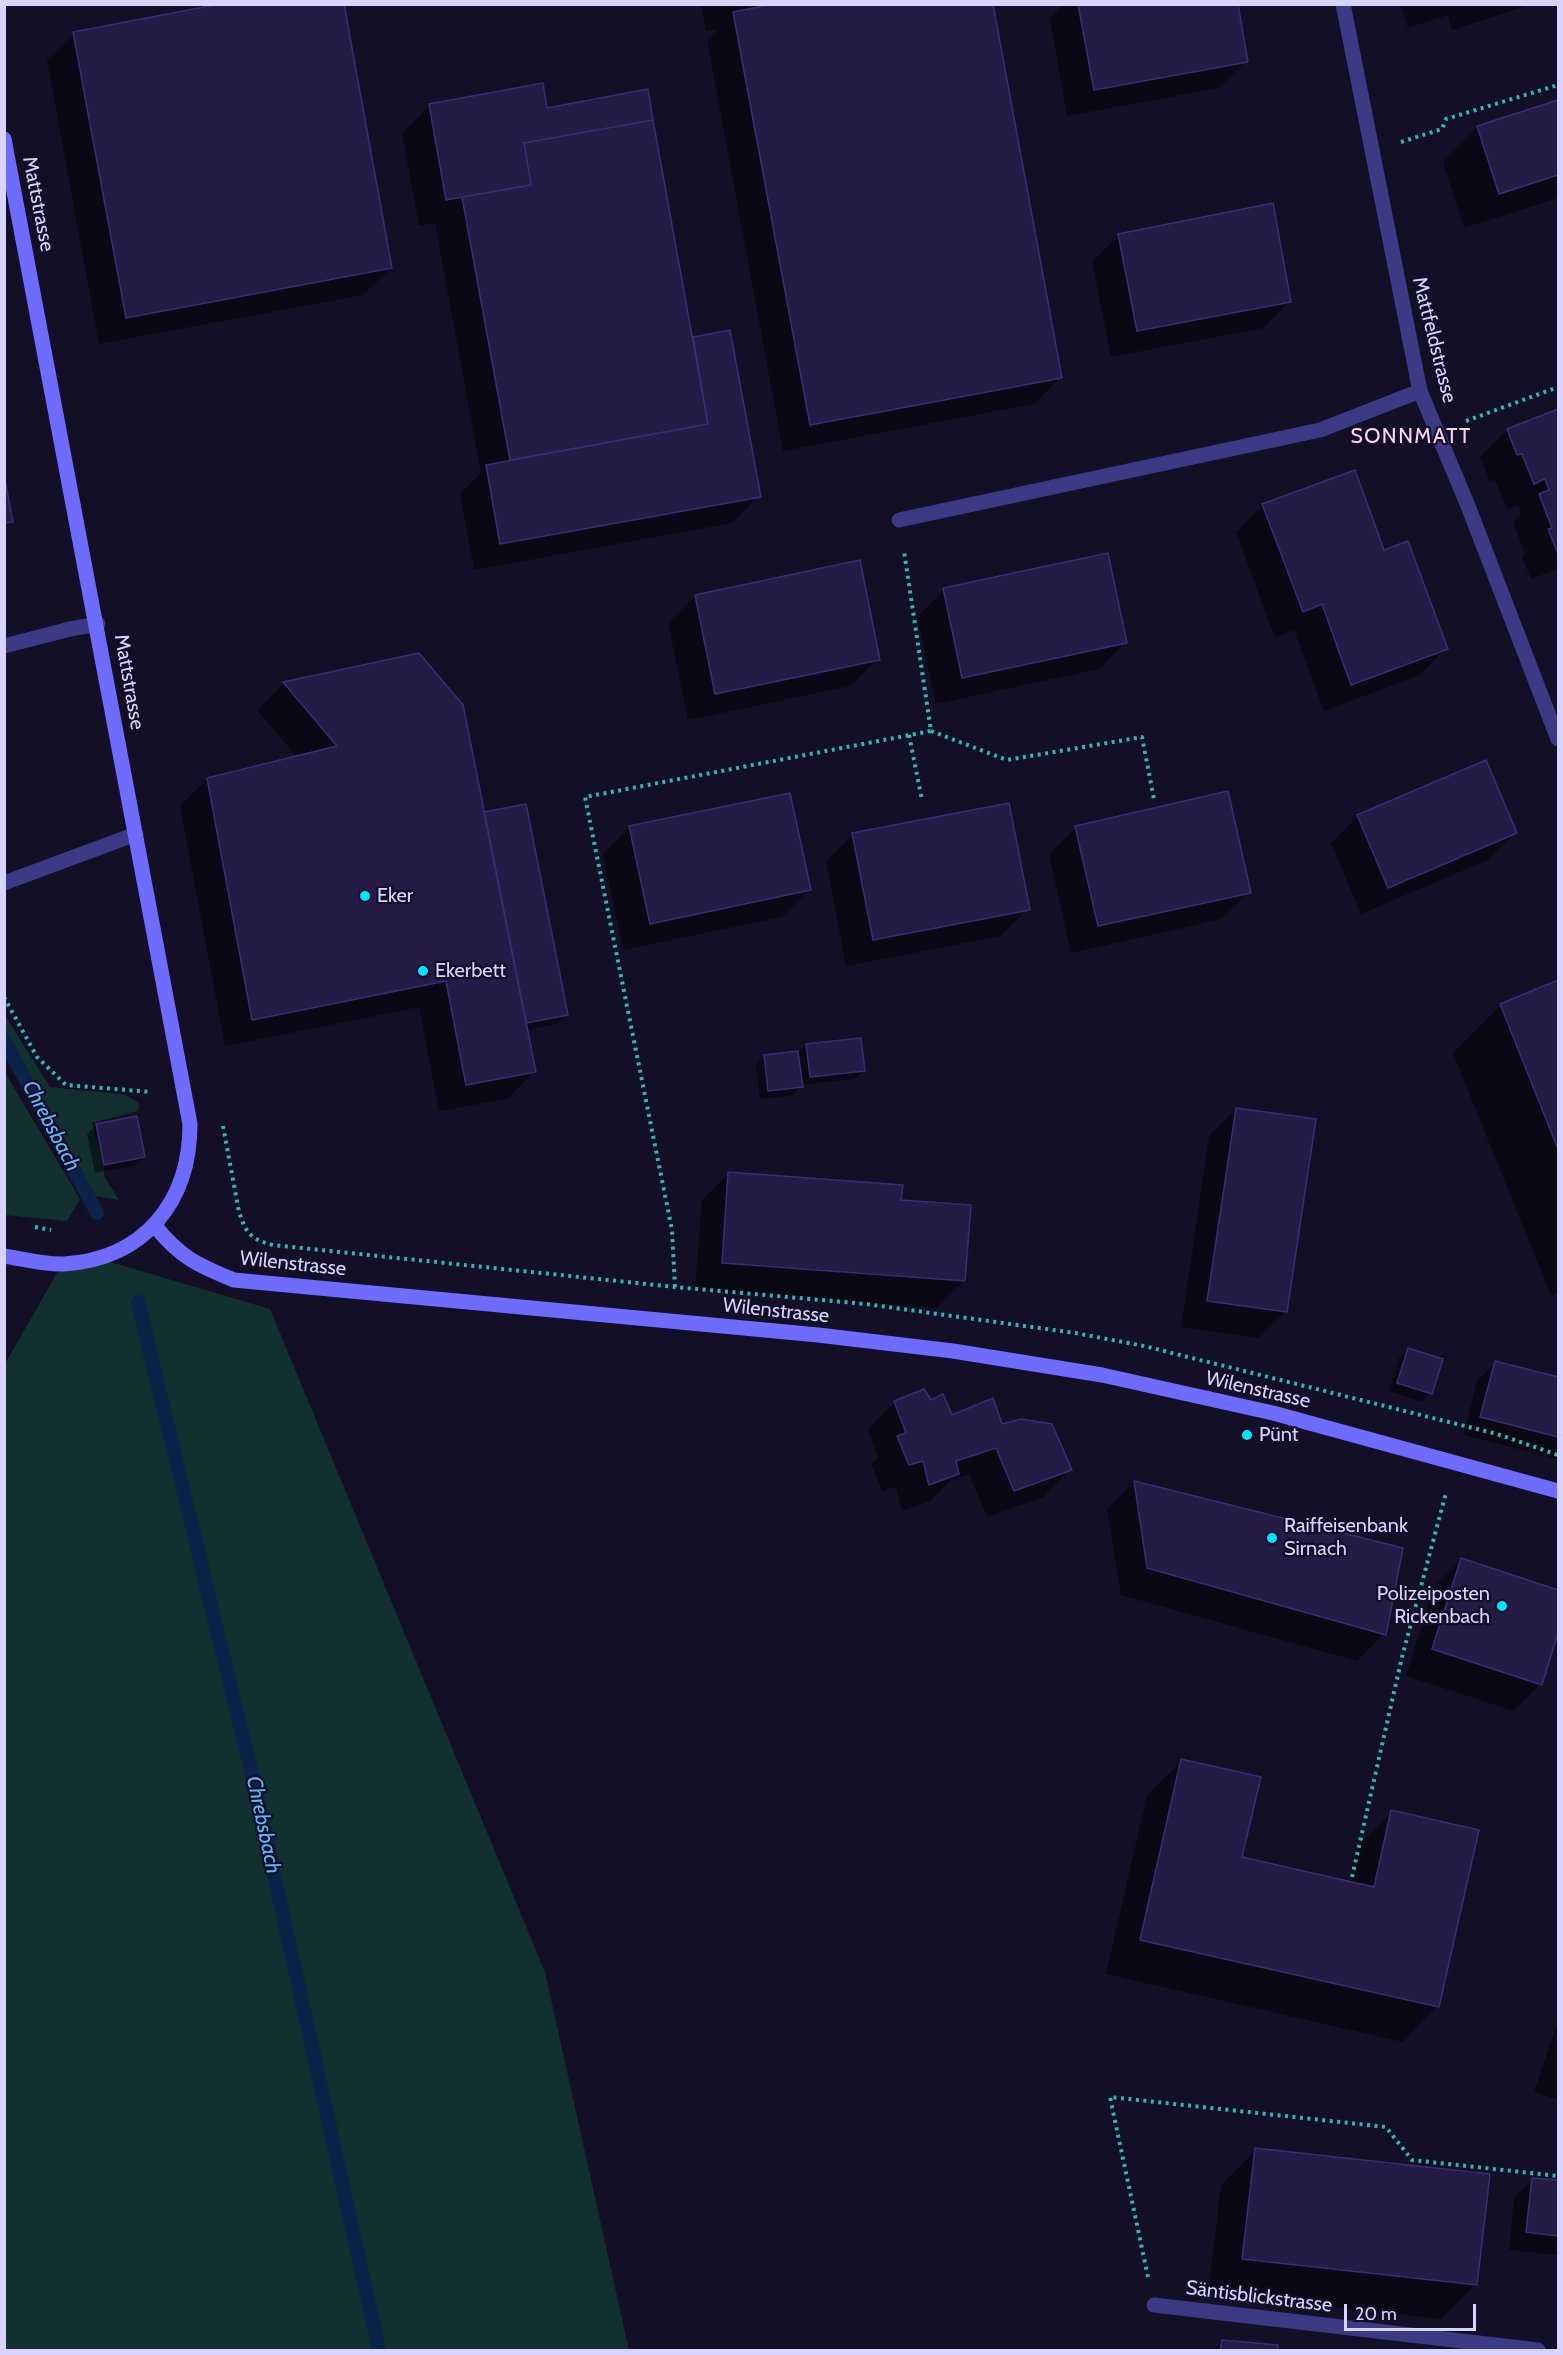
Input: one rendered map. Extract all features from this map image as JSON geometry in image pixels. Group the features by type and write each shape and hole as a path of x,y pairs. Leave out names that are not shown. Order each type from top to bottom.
{"street":[{"name":"Mattfeldstrasse","path":"1343,4 1420,391 1558,739"},
{"name":"Mattstrasse","path":"4,139 98,624 190,1124 190,1149 182,1178 171,1202 155,1226"},
{"path":"899,520 1320,430 1420,391"},
{"path":"4,646 98,624"},
{"path":"6,878 136,834"},
{"path":"4,1256 62,1264 97,1258 119,1251 155,1226"},
{"name":"Wilenstrasse","path":"155,1226 172,1247 198,1266 234,1280 818,1335 965,1353 1102,1376 1273,1413 1558,1491"},
{"name":"Säntisblickstrasse","path":"1154,2306 1538,2350"}],"path":[{"path":"1371,152 1442,129 1446,119 1558,85"},
{"path":"1437,431 1558,387"},
{"path":"899,520 932,731"},
{"path":"675,1287 672,1230 585,797 932,731 1007,760 1142,737 1154,799"},
{"path":"909,735 922,800"},
{"path":"4,997 37,1057 66,1085 152,1092"},
{"path":"25,1226 56,1231"},
{"path":"1352,1876 1402,1657 1448,1485"},
{"path":"1154,2306 1110,2097 1386,2127 1412,2160 1558,2176"}],"green space":[{"path":"4,1014 50,1087 126,1095 139,1103 138,1111 92,1123 104,1165 104,1176 119,1200 93,1196 5,1043"},
{"path":"4,1071 80,1199 67,1221 5,1215"},
{"path":"97,1258 270,1309 545,1972 629,2350 5,2350 5,1364 62,1264"}],"building":[{"path":"220,4 344,4 392,268 126,318 73,32"},
{"path":"773,4 993,4 1062,378 810,425 733,12"},
{"path":"1078,4 1238,4 1248,62 1094,90"},
{"path":"543,83 547,108 648,89 653,120 524,143 531,185 446,200 429,104"},
{"path":"1558,100 1558,175 1499,194 1477,126"},
{"path":"653,120 708,424 510,460 462,197 531,185 524,143"},
{"path":"1273,203 1291,302 1137,331 1118,234"},
{"path":"730,330 761,497 500,544 486,465 708,424 693,337"},
{"path":"1558,409 1558,554 1548,529 1552,528 1539,494 1549,490 1545,479 1534,484 1522,454 1517,455 1507,429"},
{"path":"1355,470 1384,550 1408,541 1448,649 1351,685 1322,604 1303,612 1262,504"},
{"path":"4,475 13,522 4,523"},
{"path":"1108,553 1127,643 962,678 943,588"},
{"path":"860,560 880,660 715,694 695,595"},
{"name":"Eker","path":"419,653 463,705 536,1072 466,1085 446,981 252,1020 207,778 337,746 283,682"},
{"path":"1486,760 1517,833 1388,888 1357,815"},
{"path":"1228,791 1251,893 1098,926 1075,826"},
{"path":"790,793 811,890 650,924 629,826"},
{"path":"1009,803 1030,910 873,940 852,833"},
{"path":"526,804 568,1015 526,1023 484,812"},
{"path":"1558,980 1558,1149 1500,1004"},
{"path":"861,1038 865,1071 810,1077 806,1044"},
{"path":"798,1051 803,1087 768,1091 764,1055"},
{"path":"1236,1108 1316,1119 1287,1312 1207,1301"},
{"path":"137,1116 145,1157 104,1165 96,1124"},
{"path":"728,1172 903,1185 901,1200 971,1205 965,1281 722,1263"},
{"path":"1408,1348 1443,1359 1432,1394 1397,1383"},
{"path":"1495,1361 1558,1377 1558,1437 1480,1417"},
{"path":"924,1389 931,1400 943,1394 952,1415 993,1398 1002,1424 1021,1419 1052,1424 1072,1470 1014,1491 996,1448 956,1461 959,1474 929,1485 923,1461 909,1465 897,1436 906,1433 894,1401"},
{"path":"1134,1481 1403,1548 1386,1635 1147,1568"},
{"path":"1461,1558 1558,1590 1558,1633 1542,1685 1432,1649"},
{"path":"1181,1759 1261,1777 1242,1857 1374,1887 1391,1810 1479,1830 1439,2007 1140,1940"},
{"path":"1255,2148 1490,2174 1477,2285 1242,2259"},
{"path":"1532,2178 1558,2180 1558,2236 1526,2232"},
{"path":"1222,2340 1278,2345 1278,2350 1220,2350"}],"waterway":[{"name":"Chrebsbach","path":"4,1040 97,1213"},
{"name":"Chrebsbach","path":"138,1302 252,1775 379,2350"}],"place":[{"name":"Eker","path":"365,896"},
{"name":"Ekerbett","path":"423,971"},
{"name":"Pünt","path":"1247,1435"},
{"name":"Raiffeisenbank Sirnach","path":"1272,1538"},
{"name":"Polizeiposten Rickenbach","path":"1502,1606"}],"district":[{"name":"SONNMATT","path":"1411,437"}]}
